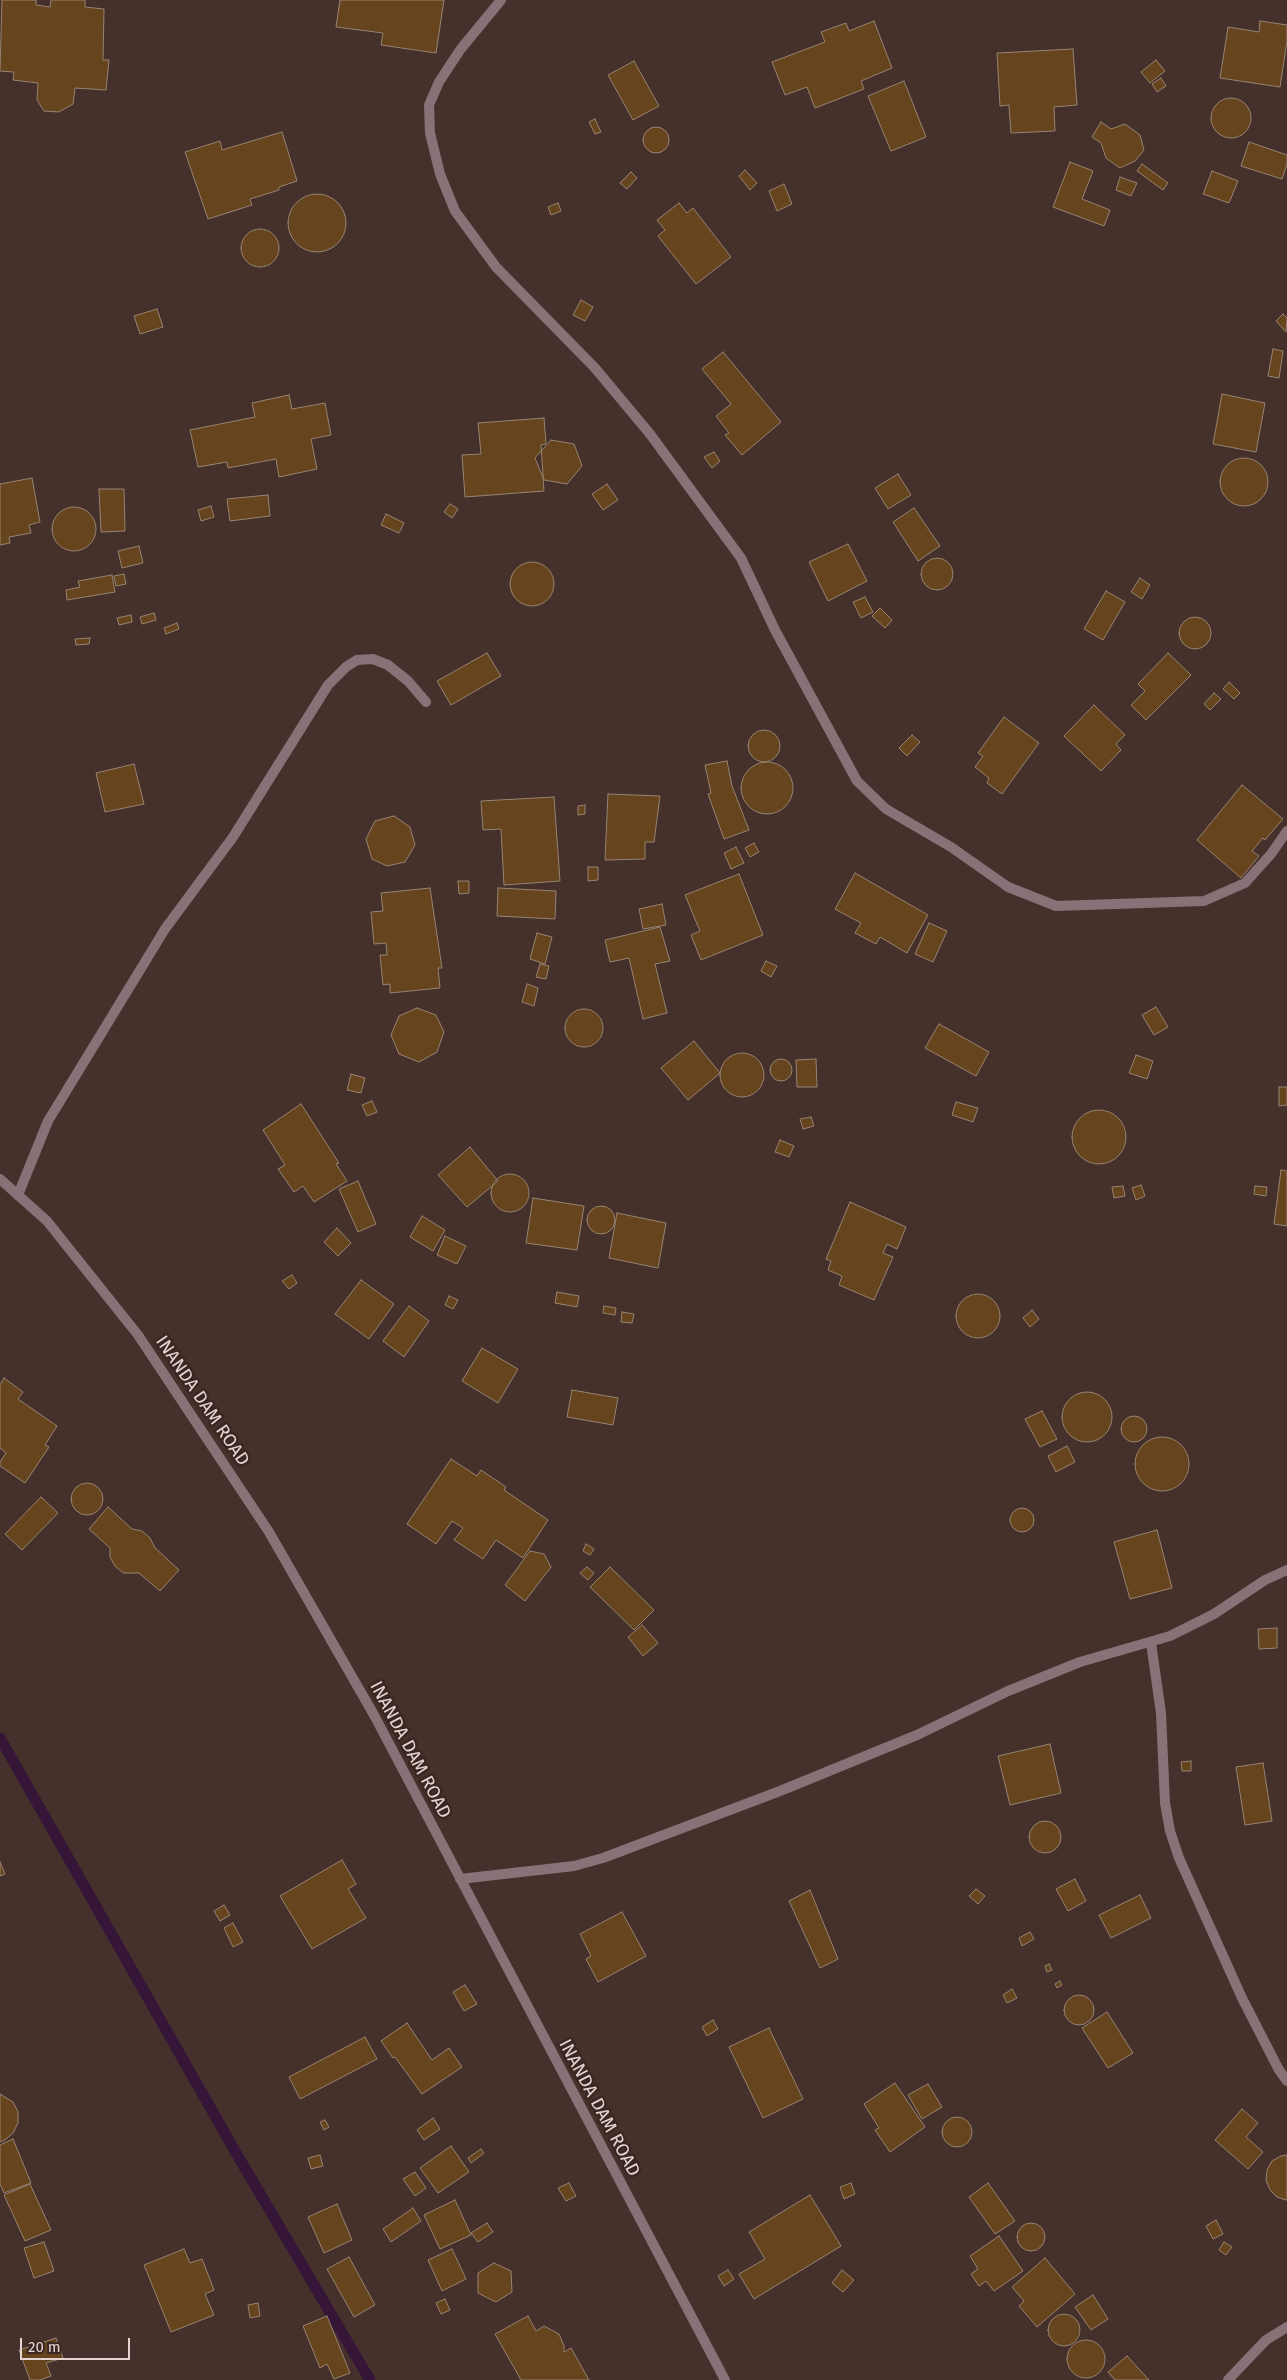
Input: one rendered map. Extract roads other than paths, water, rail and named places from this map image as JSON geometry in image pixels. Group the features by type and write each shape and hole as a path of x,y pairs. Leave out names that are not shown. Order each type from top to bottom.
{"street":[{"path":"501,0 460,50 439,82 429,105 430,133 440,174 455,211 496,267 595,368 638,419 741,558 775,630 857,780 886,809 951,847 1008,887 1056,906 1204,901 1245,883 1271,854 1287,831"},
{"path":"18,1195 53,1113 165,929 233,837 328,685 346,666 357,660 373,659 388,665 408,681 426,702"},
{"name":"INANDA DAM ROAD","path":"0,1179 47,1221 138,1335 269,1532 374,1715 725,2380"},
{"path":"460,1879 574,1866 603,1858 780,1792 917,1735 1008,1691 1080,1662 1116,1650 1150,1643 1170,1636 1214,1614 1265,1580 1287,1570"},
{"path":"1150,1643 1161,1713 1165,1803 1170,1831 1179,1858 1242,1998 1279,2070 1287,2081"},
{"path":"1228,2380 1266,2340 1287,2327"}],"waterway":[{"path":"0,1738 239,2158 370,2380"}]}
